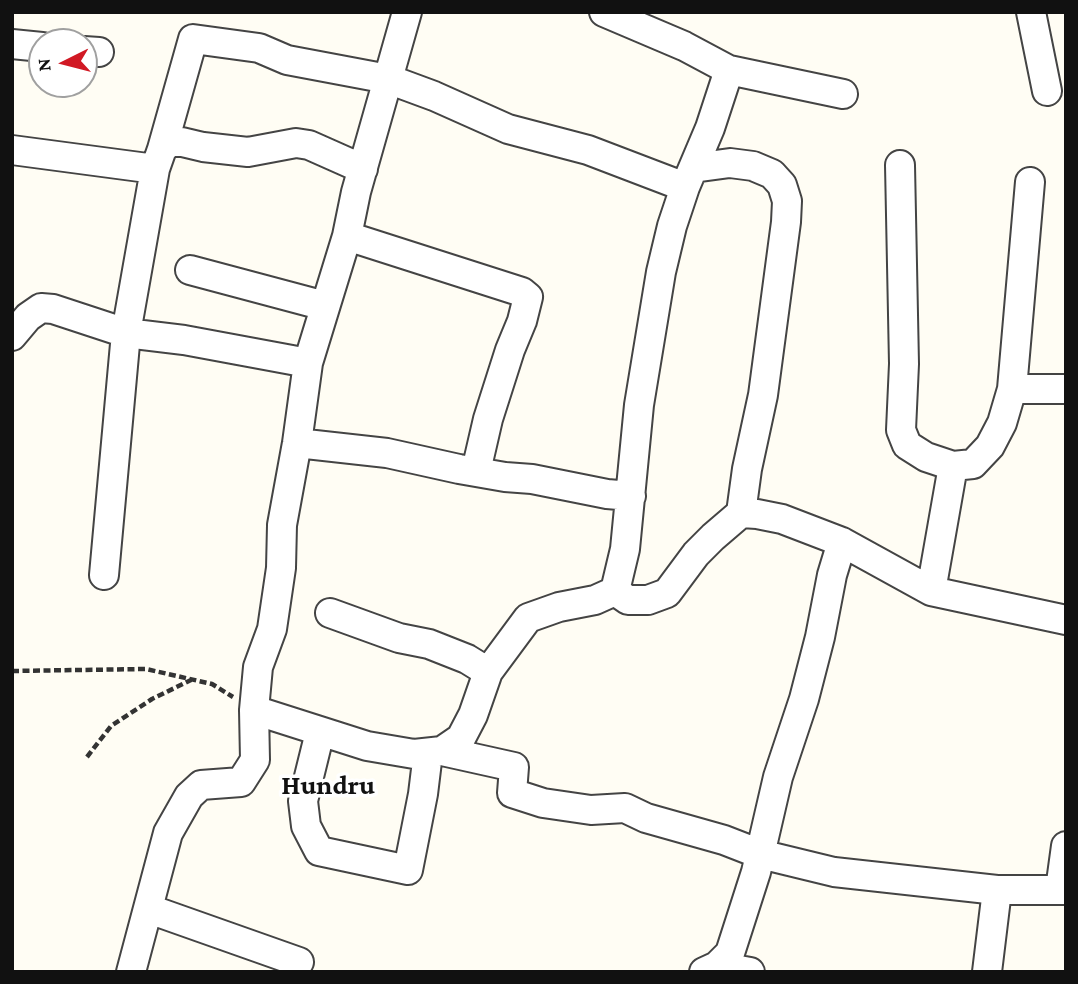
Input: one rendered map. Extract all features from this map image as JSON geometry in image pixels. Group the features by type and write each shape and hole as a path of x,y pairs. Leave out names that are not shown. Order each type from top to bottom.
{"street":[{"path":"131,972 168,833 189,796 201,785 241,782 255,760 254,710 258,667 272,629 281,568 282,525 308,363 347,236 407,12"},
{"path":"604,12 684,46 729,70 843,94"},
{"path":"1031,12 1047,91"},
{"path":"104,575 126,333 158,159 193,39 259,48 287,60 388,79 469,110 508,129 689,177 730,163 753,166 772,174 782,186 787,201 786,222 763,395 747,469 741,513 696,554 667,593 648,600 628,600 615,592"},
{"path":"615,592 625,549 639,405 652,318 672,226 729,70"},
{"path":"158,159 170,142 248,152 296,143 309,145 363,169"},
{"path":"12,150 158,159"},
{"path":"900,165 904,364 901,430 907,445 926,457 953,466 973,464 990,446 1002,423 1012,389 1030,181"},
{"path":"347,236 511,288 528,297 488,419 475,471"},
{"path":"190,270 325,306"},
{"path":"12,336 28,317 41,308 53,309 126,333 184,340 308,363"},
{"path":"1012,389 1066,389"},
{"path":"297,443 387,453 459,470 631,496"},
{"path":"931,591 953,466"},
{"path":"741,513 782,519 842,542 931,591 1066,620"},
{"path":"711,969 730,953 760,854 778,777 804,699 842,542"},
{"path":"320,732 303,801 306,826 319,851 408,870 423,793 435,752 461,738 473,715 488,672 528,618 615,592"},
{"path":"330,613 399,638 429,644 467,659 488,672"},
{"path":"254,710 367,746 414,754 435,752 514,767 512,793 544,803 591,810 625,808 646,818 724,839 760,854 834,872 998,890 1063,890 1066,846"},
{"path":"987,972 998,890"},
{"path":"149,909 299,962"},
{"path":"711,969 750,972"}],"path":[{"path":"12,671 146,668 212,684 254,710"},
{"path":"87,757 111,726 152,699 192,680"}],"district":[{"name":"Hundru","path":"328,785"}]}
